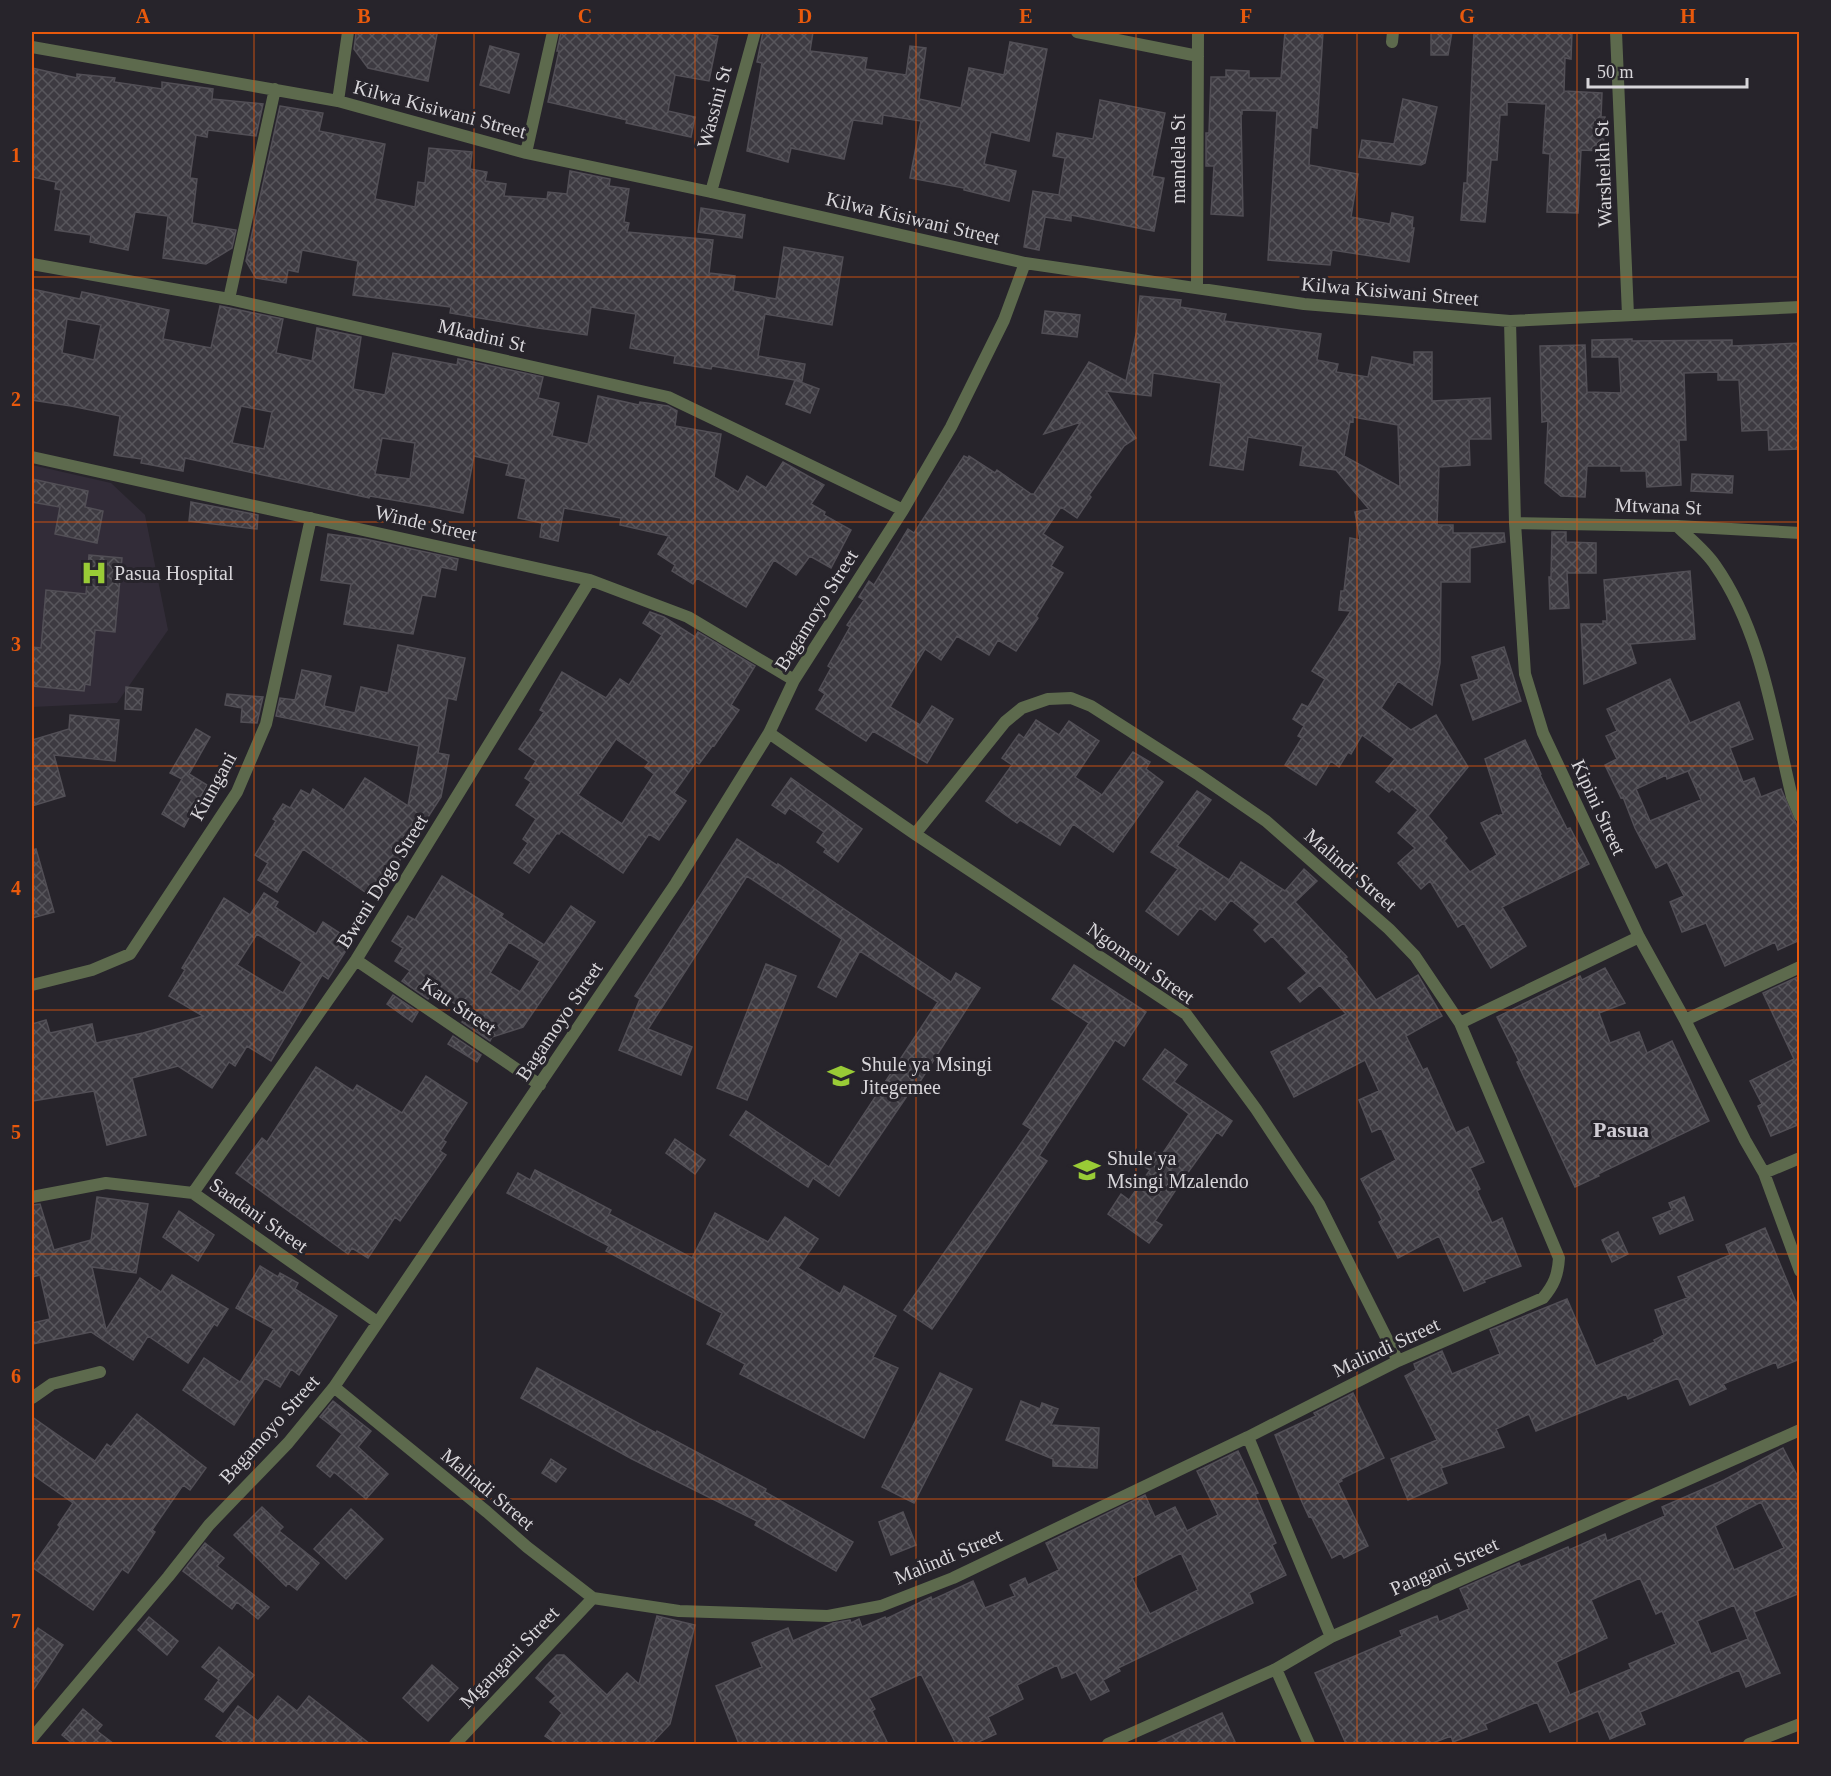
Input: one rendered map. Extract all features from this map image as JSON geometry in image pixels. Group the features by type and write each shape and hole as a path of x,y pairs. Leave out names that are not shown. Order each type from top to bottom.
{"street":[{"path":"338,101 348,32"},
{"path":"526,153 553,32"},
{"name":"Wassini St","path":"711,192 755,32"},
{"path":"1077,32 1198,56"},
{"name":"mandela St","path":"1197,287 1198,32"},
{"name":"Warsheikh St","path":"1616,32 1628,315"},
{"name":"Kilwa Kisiwani Street","path":"32,47 338,101 526,153 711,192 1024,263 1304,304 1510,321 1800,307"},
{"path":"229,299 275,89"},
{"name":"Bagamoyo Street","path":"32,1738 209,1525 288,1443 334,1387 676,883 769,733 794,680 903,510 951,427 1004,320 1024,263"},
{"name":"Mkadini St","path":"32,264 229,299 668,397 704,412 750,437 903,510"},
{"name":"Kipini Street","path":"1510,321 1515,523 1525,674 1543,733 1639,937 1685,1020 1764,1173 1800,1271"},
{"name":"Winde Street","path":"32,457 590,580 688,617 794,680"},
{"name":"Kiungani","path":"32,985 92,970 130,954 237,792 266,724 311,518"},
{"name":"Mtwana St","path":"1515,523 1677,525 1800,533"},
{"path":"1677,525 1713,562 1732,591 1754,640 1792,797 1800,816"},
{"name":"Bweni Dogo Street","path":"193,1193 356,960 590,580"},
{"name":"Malindi Street","path":"334,1387 527,1547 593,1598 679,1611 828,1616 880,1606 953,1578 1248,1437 1398,1361 1543,1298 1553,1286 1558,1273 1559,1258 1460,1023 1415,956 1389,929 1266,821 1091,706 1071,698 1048,699 1022,708 1005,722 915,834"},
{"name":"Ngomeni Street","path":"769,733 915,834 1186,1014 1256,1108 1319,1204 1398,1361"},
{"path":"1460,1023 1639,937"},
{"name":"Kau Street","path":"356,960 540,1085"},
{"path":"1685,1020 1800,968"},
{"path":"1764,1173 1800,1158"},
{"name":"Saadani Street","path":"32,1197 106,1183 193,1193 376,1322"},
{"path":"32,1398 52,1384 100,1372"},
{"name":"Pangani Street","path":"1108,1744 1276,1669 1331,1638 1800,1430"},
{"path":"1248,1437 1331,1638"},
{"name":"Mgangani Street","path":"455,1744 593,1598"},
{"path":"1276,1669 1309,1744"},
{"path":"1749,1744 1800,1724"}],"shaded area":[{"name":"Pasua Hospital","path":"32,465 111,483 145,515 168,630 117,703 32,707"}],"building":[{"path":"425,32 437,34 428,81 368,68 354,49 356,33"},
{"path":"561,32 692,32 718,36 709,81 675,75 668,111 695,117 691,137 626,123 627,120 548,102"},
{"path":"763,32 813,32 810,51 867,58 865,69 906,75 910,46 926,48 919,99 961,108 969,68 1004,75 1010,42 1047,49 1029,141 991,132 984,164 1016,171 1009,201 964,190 964,188 910,178 921,121 883,115 882,124 853,120 844,159 791,148 788,162 747,151 762,63 757,62"},
{"path":"1285,32 1323,32 1317,128 1311,127 1309,165 1358,174 1351,217 1390,224 1392,213 1413,217 1412,228 1414,228 1409,262 1332,250 1330,265 1268,260 1277,111 1242,110 1243,216 1211,214 1214,166 1206,166 1206,133 1209,133 1211,77 1226,77 1226,70 1249,71 1249,78 1281,78"},
{"path":"1431,32 1452,32 1448,55 1431,55"},
{"path":"1474,32 1572,32 1571,59 1565,58 1564,91 1602,93 1601,117 1605,117 1603,151 1581,150 1578,213 1547,212 1550,154 1543,153 1546,104 1507,102 1507,115 1500,115 1497,160 1491,160 1485,222 1461,220 1464,183 1467,183"},
{"path":"490,46 519,54 509,93 480,85"},
{"path":"32,68 77,78 77,74 115,78 114,82 162,89 162,82 213,89 212,99 263,104 256,136 208,130 207,137 196,135 190,178 197,179 192,223 236,230 232,248 206,264 163,258 168,216 135,212 128,250 90,242 91,235 55,230 61,190 55,189 56,182 32,177"},
{"path":"1403,99 1437,107 1425,163 1421,165 1359,157 1362,140 1394,144"},
{"path":"1100,100 1165,113 1152,176 1164,178 1154,231 1071,215 1071,221 1045,217 1039,250 1024,247 1033,191 1059,195 1065,158 1053,156 1057,133 1093,139"},
{"path":"280,106 323,113 319,131 385,144 375,199 415,207 418,182 425,183 429,148 472,152 470,169 487,172 485,181 506,184 504,196 547,199 548,192 567,194 570,171 610,179 609,186 629,189 624,222 629,223 627,232 713,240 709,273 735,276 733,291 776,299 784,247 843,257 832,325 765,314 758,356 805,364 802,381 712,366 711,369 674,363 675,356 630,348 636,314 591,307 587,335 450,313 451,307 353,295 358,261 302,250 298,272 288,270 286,283 256,278 246,261"},
{"path":"701,208 745,215 742,238 698,232"},
{"path":"32,289 80,299 82,292 169,310 163,339 211,348 220,306 283,319 276,353 312,361 317,328 361,337 353,389 385,395 393,353 457,365 458,359 543,377 538,398 559,403 552,436 588,444 598,396 639,405 640,402 668,406 677,411 675,426 721,434 714,477 738,492 747,476 766,488 783,462 824,485 811,504 825,512 824,515 851,530 831,568 810,556 796,575 774,560 746,607 697,578 693,584 672,571 675,565 658,554 669,536 620,525 621,518 564,508 558,541 540,537 542,523 518,518 526,479 506,475 509,464 474,456 463,513 370,496 369,498 185,458 183,471 141,463 142,459 114,455 120,416 32,400","holes":["67,319 101,325 94,360 62,353","241,406 272,412 264,449 232,443","382,438 415,443 410,479 375,474"]},
{"path":"1140,296 1181,300 1180,307 1226,314 1224,321 1321,334 1317,360 1338,364 1336,372 1368,377 1372,357 1414,365 1414,352 1432,352 1432,401 1490,398 1491,439 1469,439 1470,465 1439,467 1437,525 1453,525 1453,533 1504,533 1505,542 1470,548 1470,582 1441,582 1440,663 1432,705 1398,681 1381,708 1411,730 1436,715 1468,767 1428,816 1447,838 1444,841 1470,872 1497,855 1481,823 1503,814 1485,759 1525,740 1567,829 1570,828 1589,864 1502,907 1526,946 1491,968 1464,923 1458,927 1430,881 1421,889 1398,863 1415,848 1398,833 1418,810 1392,789 1389,792 1376,782 1395,759 1362,735 1351,754 1348,752 1339,767 1331,761 1316,785 1285,765 1302,738 1298,736 1304,726 1293,719 1302,704 1308,707 1325,679 1312,671 1351,611 1339,610 1341,591 1344,591 1350,538 1360,540 1355,512 1369,509 1336,470 1300,465 1303,446 1248,437 1243,470 1210,465 1221,383 1153,373 1151,396 1106,391 1136,438 1124,446 1089,495 1091,497 1077,518 1061,507 1043,534 1063,547 1051,566 1063,573 1036,616 1038,618 1016,651 998,640 989,655 957,636 941,660 925,649 890,707 920,725 932,706 953,719 927,763 873,731 866,741 816,709 825,694 819,690 831,668 828,666 850,627 847,625 864,600 859,597 869,581 874,585 908,529 914,533 964,456 968,458 969,456 995,473 997,470 1034,494 1081,422 1044,434 1089,362 1126,381 1137,330","holes":["1353,417 1398,425 1400,487 1344,456 1350,421 1353,422"]},
{"path":"1045,311 1080,315 1077,337 1042,333"},
{"path":"1632,339 1632,341 1732,340 1732,346 1800,343 1800,449 1769,450 1768,430 1742,431 1739,380 1718,380 1718,372 1684,373 1686,440 1679,440 1681,485 1647,487 1646,471 1621,471 1621,466 1587,466 1585,497 1561,496 1545,483 1548,421 1542,422 1540,346 1585,345 1587,392 1621,393 1619,357 1592,357 1592,340"},
{"path":"795,380 819,389 810,413 786,404"},
{"path":"1692,474 1733,476 1732,493 1691,491"},
{"path":"32,479 88,491 85,507 103,511 97,543 55,534 60,507 32,502"},
{"path":"191,502 258,515 257,529 189,521"},
{"path":"1552,532 1566,532 1566,542 1596,543 1596,573 1567,573 1569,608 1550,609 1549,577 1551,577"},
{"path":"328,534 365,539 458,559 456,570 441,567 435,597 422,595 413,634 344,624 351,584 321,580"},
{"path":"89,555 122,558 115,632 95,630 90,685 85,684 84,691 32,686 32,647 41,648 46,590 86,594"},
{"path":"1690,571 1695,639 1630,644 1636,663 1584,684 1581,624 1603,624 1603,621 1607,621 1604,580"},
{"path":"650,612 664,617 695,637 698,632 755,666 731,705 739,710 714,746 699,764 696,762 674,793 686,801 659,840 649,834 623,873 561,831 557,833 529,873 514,863 528,843 523,839 536,819 516,805 531,782 525,778 536,761 519,749 544,712 540,710 562,672 606,698 620,679 629,685 662,635 643,623","holes":["616,739 649,762 645,767 654,774 622,824 578,795"]},
{"path":"398,645 465,658 456,700 448,698 438,753 449,755 441,797 375,899 303,849 277,892 258,880 268,863 255,855 276,821 273,819 283,804 290,808 301,790 310,795 313,789 344,810 365,778 408,806 419,746 276,716 280,698 295,700 302,670 331,676 324,706 355,713 361,687 388,693"},
{"path":"1504,647 1521,701 1473,720 1461,685 1479,679 1472,657"},
{"path":"1670,679 1690,723 1739,702 1753,739 1730,748 1743,782 1754,778 1761,797 1781,789 1800,833 1800,940 1778,950 1775,942 1725,966 1706,923 1682,932 1670,902 1684,896 1667,862 1656,868 1635,828 1623,797 1621,798 1605,765 1617,759 1606,736 1617,731 1607,709","holes":["1688,771 1701,800 1650,821 1636,789 1666,775 1667,779"]},
{"path":"126,687 143,689 141,710 125,709"},
{"path":"227,694 263,697 257,723 241,722 242,708 225,705"},
{"path":"70,715 119,720 115,761 54,755 65,796 32,806 32,740 69,729"},
{"path":"1036,720 1059,735 1069,721 1099,741 1075,777 1102,795 1133,752 1150,762 1146,769 1163,782 1113,852 1073,824 1060,845 1020,820 1017,823 986,801 1012,765 1002,758 1019,734 1024,738"},
{"path":"196,729 210,737 189,774 207,785 184,827 162,814 182,779 170,773"},
{"path":"791,778 862,829 838,862 824,852 826,849 817,842 824,832 789,808 785,814 772,805"},
{"path":"1197,791 1211,800 1177,846 1229,880 1241,862 1285,891 1304,869 1317,881 1295,902 1347,957 1345,958 1376,1000 1418,975 1442,1016 1406,1036 1423,1070 1427,1068 1456,1133 1468,1127 1484,1162 1470,1168 1480,1189 1477,1191 1492,1223 1502,1218 1521,1266 1484,1280 1485,1282 1464,1291 1439,1236 1398,1258 1379,1222 1382,1220 1361,1179 1396,1160 1381,1128 1372,1132 1359,1100 1379,1091 1365,1060 1294,1097 1271,1052 1346,1014 1320,985 1300,1002 1288,988 1307,973 1272,936 1265,942 1254,930 1260,924 1231,900 1215,920 1200,908 1178,935 1146,911 1178,869 1151,852"},
{"path":"737,839 778,866 778,864 951,982 956,973 980,988 912,1094 909,1093 839,1196 813,1178 808,1187 730,1135 746,1111 829,1167 938,1002 860,951 836,997 818,987 842,939 747,876 648,1029 692,1047 681,1075 619,1050 640,999 635,996"},
{"path":"36,849 54,912 32,918 32,850"},
{"path":"442,876 503,914 501,917 544,945 571,906 595,922 523,1027 492,1037 490,1041 462,1022 468,1012 434,990 428,999 402,981 410,971 395,961 403,948 392,941 408,916 415,920","holes":["509,942 540,961 520,992 490,973"]},
{"path":"264,893 278,902 275,907 316,934 323,922 352,941 328,979 322,975 271,1061 247,1046 235,1066 229,1062 212,1088 178,1066 132,1078 146,1135 107,1145 94,1091 32,1101 32,1024 46,1020 50,1033 92,1024 96,1043 143,1033 203,1016 169,996 185,970 182,968 224,898 250,915","holes":["257,934 302,962 283,993 237,965"]},
{"path":"766,964 796,976 747,1100 717,1088"},
{"path":"1074,965 1146,1012 1124,1046 1115,1040 1039,1156 1047,1161 932,1329 904,1310 1031,1129 1023,1124 1089,1023 1052,999"},
{"path":"1605,968 1625,1003 1599,1013 1610,1043 1639,1032 1647,1053 1672,1041 1709,1121 1575,1187 1497,1017 1580,976 1582,980"},
{"path":"1800,976 1800,1124 1771,1136 1758,1106 1762,1104 1750,1081 1794,1059 1763,993"},
{"path":"393,995 418,1012 412,1022 387,1004"},
{"path":"453,1036 481,1055 477,1062 448,1044"},
{"path":"1165,1049 1187,1065 1174,1082 1232,1121 1222,1136 1217,1132 1181,1182 1155,1221 1162,1225 1149,1243 1108,1214 1121,1194 1129,1200 1150,1170 1145,1167 1155,1152 1161,1156 1189,1114 1143,1079"},
{"path":"316,1067 353,1091 357,1085 402,1113 426,1076 467,1103 443,1140 446,1142 440,1151 446,1155 400,1221 395,1217 368,1258 352,1248 348,1254 236,1173 262,1138 267,1142"},
{"path":"675,1139 705,1160 695,1174 666,1153"},
{"path":"535,1170 611,1210 609,1214 692,1258 715,1213 768,1242 785,1217 818,1239 798,1268 840,1294 844,1286 896,1316 873,1357 898,1368 864,1438 740,1374 745,1364 707,1344 722,1313 606,1251 609,1246 507,1193 518,1173 530,1180"},
{"path":"97,1197 148,1204 136,1273 92,1267 106,1330 140,1278 161,1292 172,1275 228,1309 217,1326 214,1324 188,1363 148,1336 133,1360 91,1332 32,1344 32,1323 50,1319 40,1275 32,1277 32,1205 40,1204 54,1250 91,1240"},
{"path":"1684,1197 1693,1220 1660,1234 1653,1218 1672,1210 1669,1203"},
{"path":"179,1211 214,1235 198,1261 163,1237"},
{"path":"1765,1228 1800,1312 1800,1359 1778,1368 1776,1362 1723,1384 1726,1389 1690,1405 1678,1378 1628,1399 1626,1394 1536,1431 1529,1414 1496,1429 1504,1447 1441,1468 1447,1483 1408,1500 1391,1459 1437,1440 1405,1376 1416,1370 1414,1364 1442,1351 1452,1374 1500,1354 1490,1330 1567,1299 1596,1366 1655,1342 1654,1340 1664,1335 1655,1310 1690,1297 1686,1296 1678,1277 1730,1255 1726,1245"},
{"path":"1618,1232 1628,1254 1612,1262 1602,1240"},
{"path":"260,1266 278,1277 280,1273 298,1283 295,1289 337,1316 299,1375 291,1369 280,1387 265,1378 234,1425 183,1390 204,1358 240,1382 274,1329 236,1308"},
{"path":"537,1368 656,1433 657,1431 766,1489 765,1492 853,1542 836,1571 755,1525 757,1521 632,1459 521,1398"},
{"path":"940,1373 972,1389 914,1503 882,1487"},
{"path":"1353,1393 1384,1458 1341,1479 1342,1481 1338,1483 1368,1546 1344,1558 1341,1553 1332,1558 1302,1502 1275,1435 1316,1416 1314,1413"},
{"path":"333,1401 371,1431 358,1447 388,1474 366,1499 334,1472 330,1477 317,1466 342,1434 320,1417"},
{"path":"1021,1401 1040,1409 1042,1403 1058,1409 1051,1425 1099,1428 1097,1468 1053,1466 1053,1459 1006,1440"},
{"path":"137,1414 206,1468 190,1490 183,1485 152,1530 155,1532 128,1573 122,1569 93,1610 32,1567 60,1527 58,1525 73,1503 32,1474 32,1417 95,1461 107,1444 111,1447"},
{"path":"1783,1448 1800,1481 1800,1593 1754,1612 1780,1673 1746,1687 1739,1670 1640,1712 1645,1724 1610,1739 1598,1711 1550,1732 1537,1702 1485,1724 1487,1729 1453,1742 1451,1736 1430,1744 1346,1744 1315,1673 1402,1636 1400,1631 1437,1616 1439,1622 1469,1609 1460,1589 1519,1563 1521,1567 1605,1534 1607,1541 1665,1516 1662,1507 1724,1480","holes":["1761,1502 1784,1548 1734,1570 1715,1526","1640,1578 1656,1614 1662,1611 1676,1644 1629,1664 1631,1669 1570,1695 1556,1662 1607,1638 1591,1600","1734,1605 1748,1639 1711,1654 1697,1621"]},
{"path":"1238,1451 1258,1493 1255,1494 1276,1543 1272,1545 1286,1575 1249,1593 1253,1603 1118,1668 1120,1671 1103,1680 1109,1691 1091,1700 1076,1672 1062,1678 1057,1665 1017,1685 1023,1699 988,1717 996,1734 974,1744 956,1744 921,1674 869,1698 875,1709 872,1711 888,1744 739,1744 716,1686 762,1667 752,1643 788,1628 793,1641 833,1623 850,1620 851,1623 859,1619 862,1627 885,1617 886,1619 931,1597 932,1600 973,1581 985,1608 1015,1596 1010,1585 1025,1578 1028,1585 1059,1570 1046,1543 1145,1495 1155,1517 1175,1507 1187,1531 1218,1515 1197,1471","holes":["1181,1553 1198,1590 1150,1614 1132,1578"]},
{"path":"551,1459 566,1469 556,1482 542,1473"},
{"path":"262,1507 283,1527 279,1531 319,1563 297,1590 288,1583 286,1586 234,1535"},
{"path":"351,1509 383,1539 346,1579 314,1549"},
{"path":"903,1512 916,1545 891,1555 879,1522"},
{"path":"205,1543 224,1558 217,1566 269,1607 258,1619 237,1602 232,1609 183,1571"},
{"path":"657,1616 695,1625 670,1724 651,1744 557,1744 545,1736 562,1713 550,1702 556,1696 536,1678 547,1665 557,1655 564,1655 607,1695 627,1673 639,1684"},
{"path":"149,1617 178,1641 167,1655 138,1630"},
{"path":"38,1628 63,1645 32,1692 32,1637"},
{"path":"219,1647 254,1675 223,1712 205,1699 219,1680 202,1667"},
{"path":"432,1665 458,1688 428,1721 403,1698"},
{"path":"278,1696 297,1711 309,1696 370,1744 227,1744 216,1736 238,1706 258,1721"},
{"path":"83,1709 102,1725 97,1731 114,1744 73,1744 62,1735"},
{"path":"1222,1713 1236,1744 1154,1744"}],"place":[{"name":"Pasua Hospital","path":"94,573"},
{"name":"Shule ya Msingi Jitegemee","path":"841,1076"},
{"name":"Shule ya Msingi Mzalendo","path":"1087,1170"}],"district":[{"name":"Pasua","path":"1621,1129"}]}
